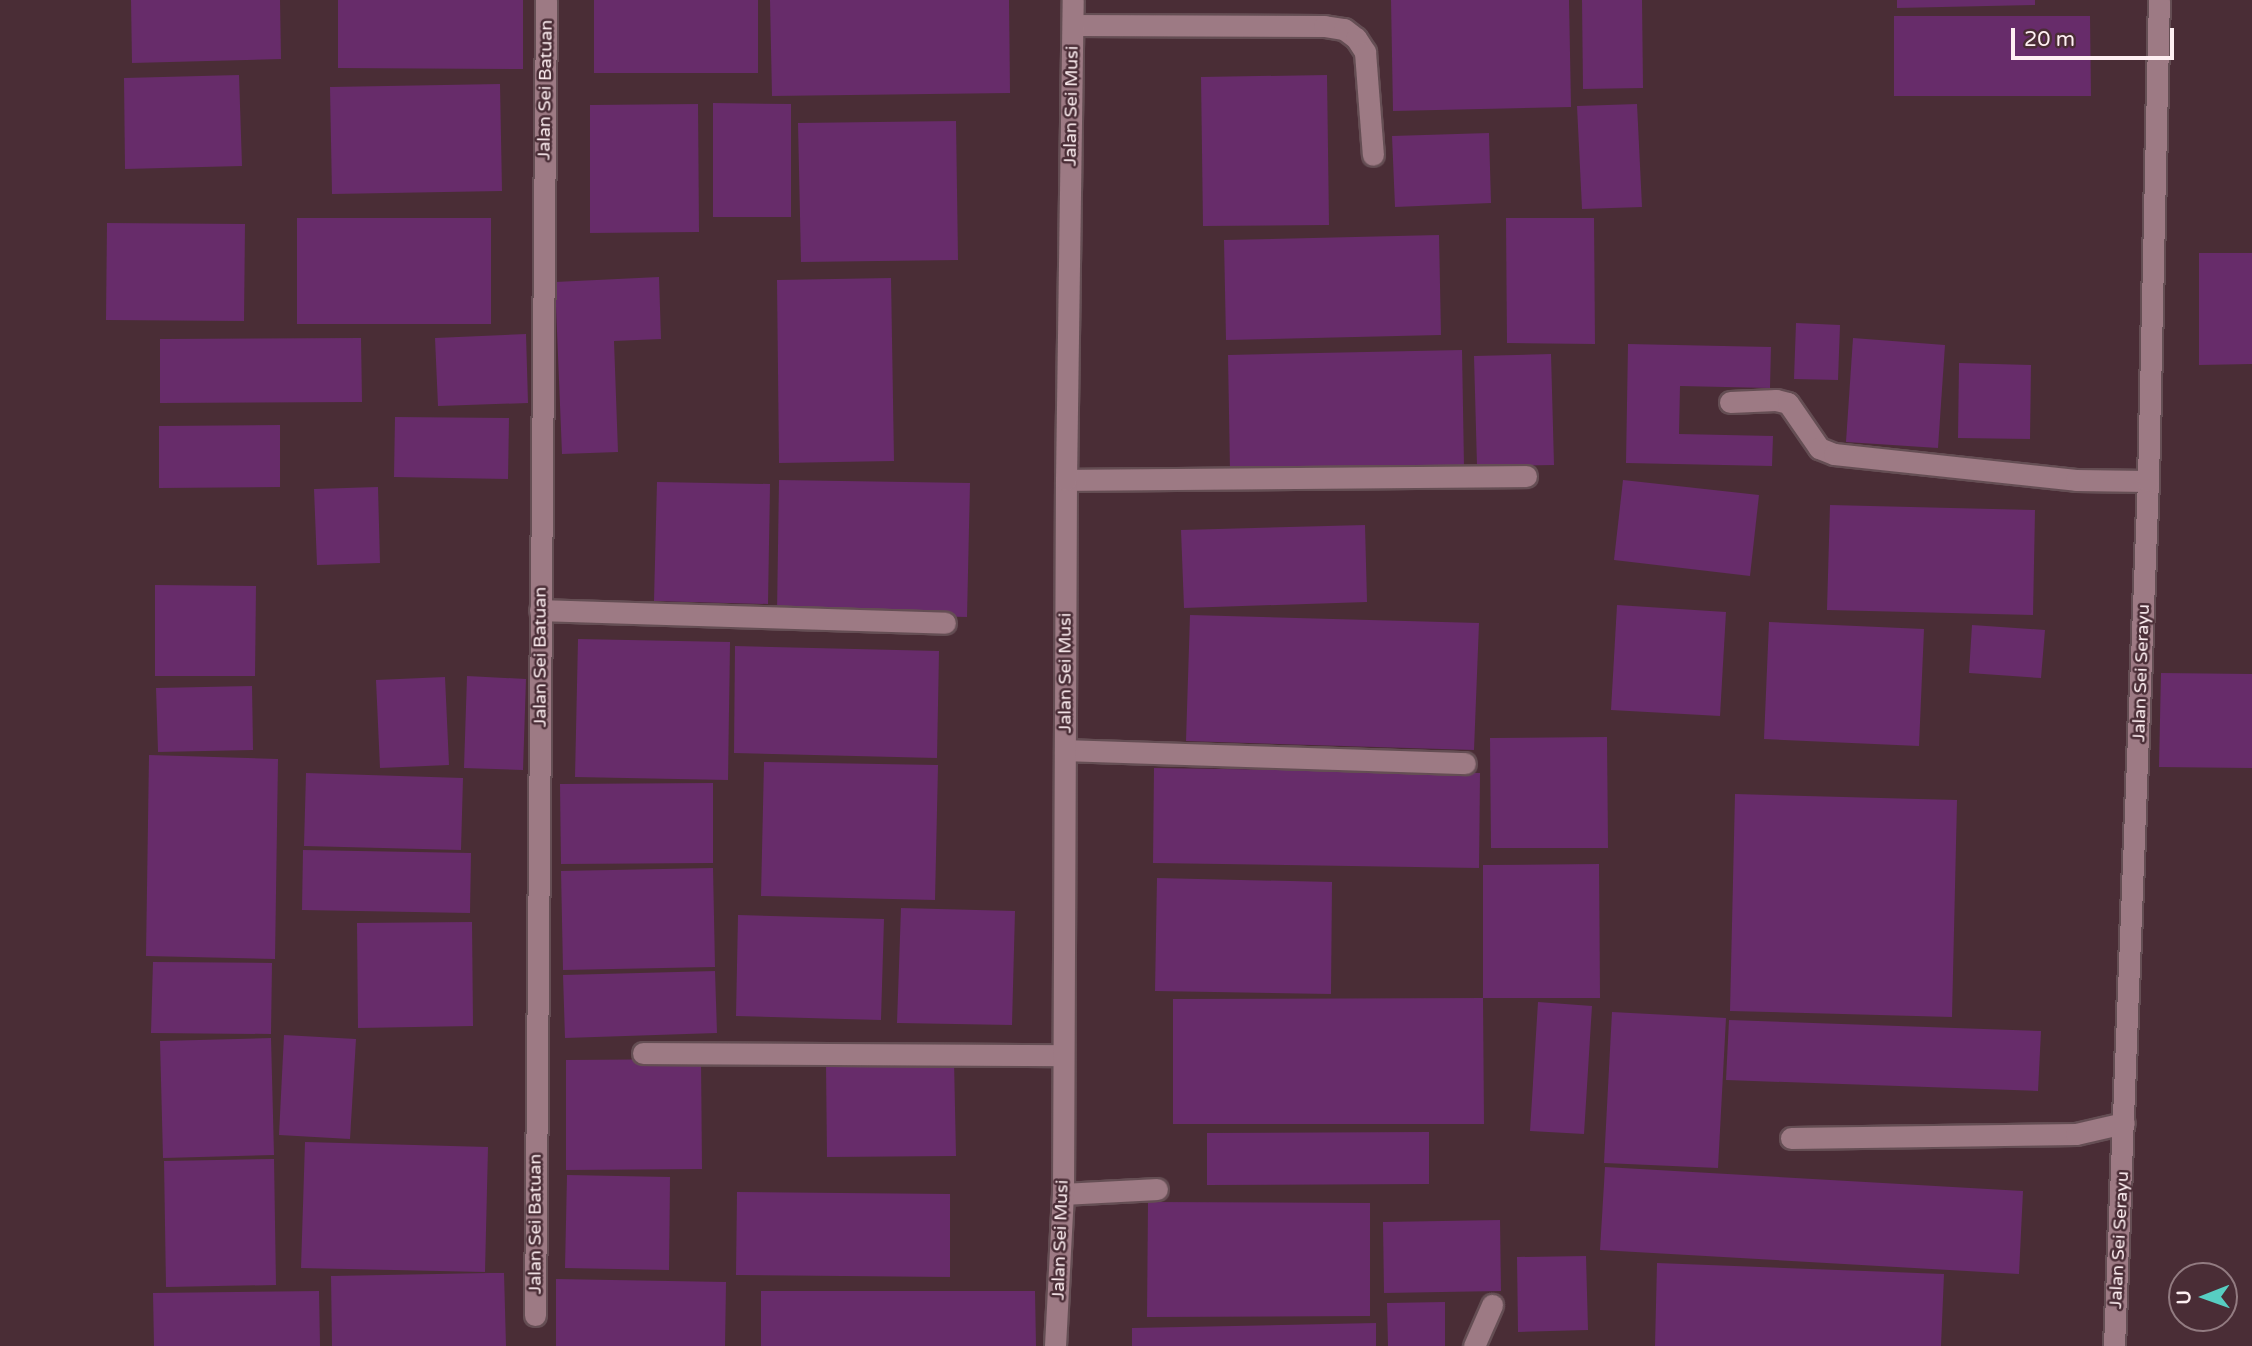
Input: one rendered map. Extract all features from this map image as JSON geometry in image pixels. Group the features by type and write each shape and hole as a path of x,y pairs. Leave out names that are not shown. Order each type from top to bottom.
{"street":[{"name":"Jalan Sei Batuan","path":"535,1315 546,0"},
{"name":"Jalan Sei Musi","path":"1055,1346 1062,1194 1066,480 1073,0"},
{"name":"Jalan Sei Serayu","path":"2114,1346 2148,481 2159,0"},
{"path":"1073,25 1324,26 1344,29 1356,38 1364,52 1373,155"},
{"path":"1730,402 1776,400 1788,403 1819,448 1834,454 2076,480 2148,481"},
{"path":"1066,480 1526,475"},
{"path":"540,610 945,623"},
{"path":"1065,750 1465,763"},
{"path":"643,1053 1062,1055"},
{"path":"1791,1138 2076,1134 2124,1123"},
{"path":"1062,1194 1157,1189"},
{"path":"1474,1346 1492,1305"}],"building":[{"path":"131,0 280,0 281,59 132,63"},
{"path":"338,0 523,0 523,69 338,68"},
{"path":"594,0 758,0 758,73 594,73"},
{"path":"770,0 1009,0 1010,93 772,96"},
{"path":"1391,0 1569,0 1571,107 1393,111"},
{"path":"1582,0 1642,0 1643,88 1583,89"},
{"path":"1897,0 2035,0 2035,5 1897,8"},
{"path":"1894,16 2090,16 2091,96 1894,96"},
{"path":"239,75 242,166 125,169 124,78"},
{"path":"1327,75 1329,225 1203,226 1201,77"},
{"path":"500,84 502,191 332,194 330,87"},
{"path":"713,103 791,104 791,217 713,217"},
{"path":"698,104 699,232 590,233 590,105"},
{"path":"1637,104 1642,207 1582,209 1577,106"},
{"path":"956,121 958,260 801,262 798,123"},
{"path":"1489,133 1491,203 1395,207 1392,136"},
{"path":"297,218 491,218 491,324 297,324"},
{"path":"1506,218 1594,218 1595,344 1507,343"},
{"path":"107,223 245,224 244,321 106,320"},
{"path":"1439,235 1441,335 1226,340 1224,240"},
{"path":"2199,253 2252,253 2252,364 2199,365"},
{"path":"659,277 661,339 614,341 618,452 562,454 555,282"},
{"path":"891,278 894,461 779,463 777,280"},
{"path":"1796,323 1840,325 1838,380 1794,379"},
{"path":"526,334 528,403 438,406 435,338"},
{"path":"361,338 362,402 160,403 160,339"},
{"path":"1853,338 1945,345 1938,448 1846,442"},
{"path":"1628,344 1771,347 1770,388 1680,386 1679,434 1773,436 1772,466 1626,463"},
{"path":"1462,350 1464,467 1230,471 1228,355"},
{"path":"1551,354 1554,465 1477,466 1474,356"},
{"path":"1959,363 2031,365 2030,439 1958,438"},
{"path":"395,417 509,418 508,479 394,477"},
{"path":"280,425 280,487 159,488 159,426"},
{"path":"779,480 970,483 967,617 777,613"},
{"path":"1623,480 1759,495 1750,576 1614,560"},
{"path":"657,482 770,484 768,604 654,601"},
{"path":"378,487 380,563 317,565 314,489"},
{"path":"1830,505 2035,510 2033,615 1827,610"},
{"path":"1365,525 1367,602 1184,608 1181,530"},
{"path":"155,585 256,586 255,676 155,676"},
{"path":"1617,605 1726,612 1720,716 1611,710"},
{"path":"1190,615 1479,623 1474,750 1186,741"},
{"path":"1769,622 1924,629 1919,746 1764,739"},
{"path":"1972,625 2045,630 2041,678 1969,673"},
{"path":"578,639 730,642 728,780 575,777"},
{"path":"735,646 939,651 937,758 734,753"},
{"path":"2161,673 2252,674 2252,768 2159,767"},
{"path":"467,676 526,679 523,770 464,768"},
{"path":"445,677 449,765 380,768 376,680"},
{"path":"252,686 253,750 158,752 156,688"},
{"path":"1607,737 1608,848 1491,848 1490,738"},
{"path":"149,755 278,759 275,959 146,956"},
{"path":"764,762 938,765 935,900 761,896"},
{"path":"1154,768 1480,773 1479,868 1153,863"},
{"path":"306,773 463,778 461,850 304,846"},
{"path":"713,783 713,863 561,864 560,784"},
{"path":"1735,794 1957,800 1952,1017 1730,1011"},
{"path":"303,850 471,853 470,913 302,910"},
{"path":"1599,864 1600,998 1483,998 1483,865"},
{"path":"713,868 715,967 563,970 561,871"},
{"path":"1157,878 1332,882 1331,994 1155,991"},
{"path":"901,908 1015,911 1012,1025 897,1023"},
{"path":"738,915 884,919 881,1020 736,1016"},
{"path":"472,922 473,1026 358,1028 357,923"},
{"path":"153,962 272,963 271,1034 151,1033"},
{"path":"715,971 717,1033 565,1038 563,975"},
{"path":"1483,998 1484,1124 1173,1124 1173,999"},
{"path":"1538,1002 1592,1006 1584,1134 1530,1131"},
{"path":"1612,1012 1726,1018 1718,1168 1604,1163"},
{"path":"1729,1020 2041,1031 2038,1091 1726,1080"},
{"path":"284,1035 356,1039 350,1139 279,1135"},
{"path":"271,1038 274,1155 163,1158 160,1041"},
{"path":"701,1059 702,1169 566,1170 566,1060"},
{"path":"954,1060 956,1156 827,1157 826,1063"},
{"path":"1429,1132 1429,1184 1207,1185 1207,1133"},
{"path":"305,1142 488,1147 485,1272 301,1268"},
{"path":"274,1159 276,1285 166,1287 164,1161"},
{"path":"1605,1167 2023,1191 2019,1274 1600,1250"},
{"path":"567,1175 670,1177 669,1270 565,1268"},
{"path":"737,1192 950,1194 950,1277 736,1275"},
{"path":"1148,1202 1370,1203 1370,1316 1147,1317"},
{"path":"1500,1220 1501,1291 1384,1293 1383,1222"},
{"path":"1586,1256 1588,1330 1518,1332 1517,1257"},
{"path":"1657,1263 1944,1274 1941,1346 1655,1346"},
{"path":"504,1273 506,1346 332,1346 331,1276"},
{"path":"556,1279 726,1282 725,1346 556,1346"},
{"path":"319,1291 320,1346 154,1346 153,1293"},
{"path":"761,1291 1035,1291 1036,1346 761,1346"},
{"path":"1445,1302 1445,1346 1388,1346 1387,1303"},
{"path":"1376,1323 1376,1346 1132,1346 1132,1328"}]}
